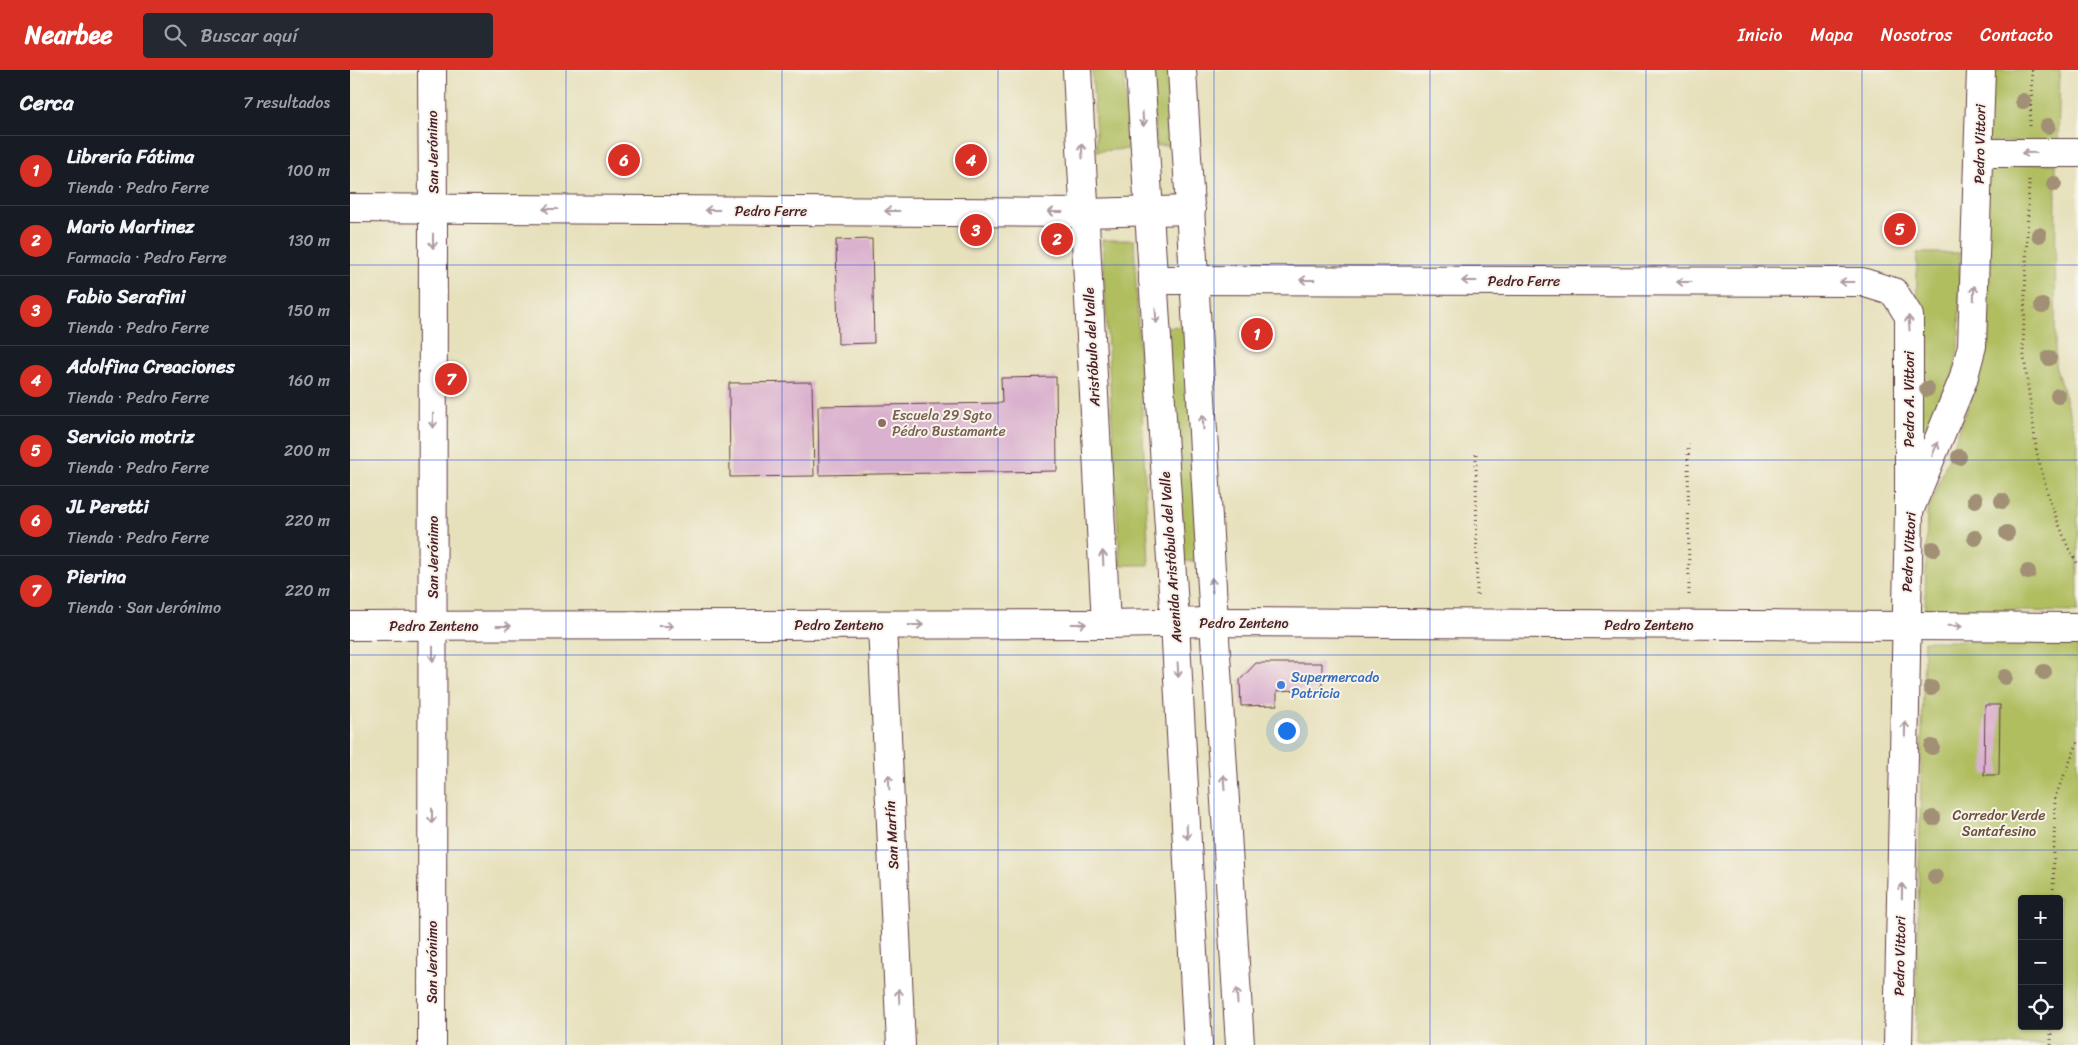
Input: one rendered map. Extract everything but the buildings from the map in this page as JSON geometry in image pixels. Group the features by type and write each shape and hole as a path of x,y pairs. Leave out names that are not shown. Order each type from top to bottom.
{"street":[{"name":"San Jerónimo","path":"432,70 432,1045"},
{"name":"Aristóbulo del Valle","path":"1077,70 1086,212 1106,624"},
{"name":"Avenida Aristóbulo del Valle","path":"1140,70 1175,623 1198,1045"},
{"path":"1182,70 1196,280 1214,622 1240,1045"},
{"name":"Pedro Vittori","path":"1898,1045 1909,511 1963,380 1972,346 1980,153 1981,70"},
{"path":"1980,153 2078,152"},
{"name":"Pedro Ferre","path":"350,208 1086,212 1191,210"},
{"name":"Pedro Ferre","path":"1153,280 1862,282 1894,292"},
{"name":"Pedro A. Vittori","path":"1894,292 1909,316 1909,511"},
{"name":"Pedro Zenteno","path":"350,626 1214,622 1477,625 2078,626"},
{"name":"San Martín","path":"882,625 901,1045"}],"path":[{"path":"2032,70 2023,350 2037,454 2050,502 2068,547 2078,565"},
{"path":"1688,444 1689,625"},
{"path":"1476,454 1477,625"},
{"path":"2053,895 2055,797 2078,742"},
{"path":"2051,1030 2051,1045"}],"green space":[{"path":"1092,70 1124,70 1128,149 1097,151"},
{"path":"1151,70 1173,70 1178,145 1156,146"},
{"path":"1988,70 2060,70 2058,142 1987,142"},
{"path":"1987,164 2056,164 2055,365 2078,442 2078,612 1925,609 1927,514 1977,383 1981,356"},
{"path":"1102,240 1134,240 1149,565 1120,565"},
{"path":"1917,253 1960,253 1959,342 1954,373 1916,468"},
{"path":"1190,326 1202,561 1178,561 1165,327"},
{"name":"Corredor Verde Santafesino","path":"1924,641 2078,642 2078,1045 1915,1045"}],"place":[{"name":"JL Peretti","path":"624,160"},
{"name":"Adolfina Creaciones","path":"971,160"},
{"name":"Servicio motriz","path":"1900,229"},
{"name":"Fabio Serafini","path":"976,230"},
{"name":"Mario Martinez","path":"1057,239"},
{"name":"Librería Fátima","path":"1257,334"},
{"name":"Pierina","path":"451,379"},
{"name":"Escuela 29 Sgto Pédro Bustamante","path":"882,423"},
{"name":"Supermercado Patricia","path":"1281,685"}]}
